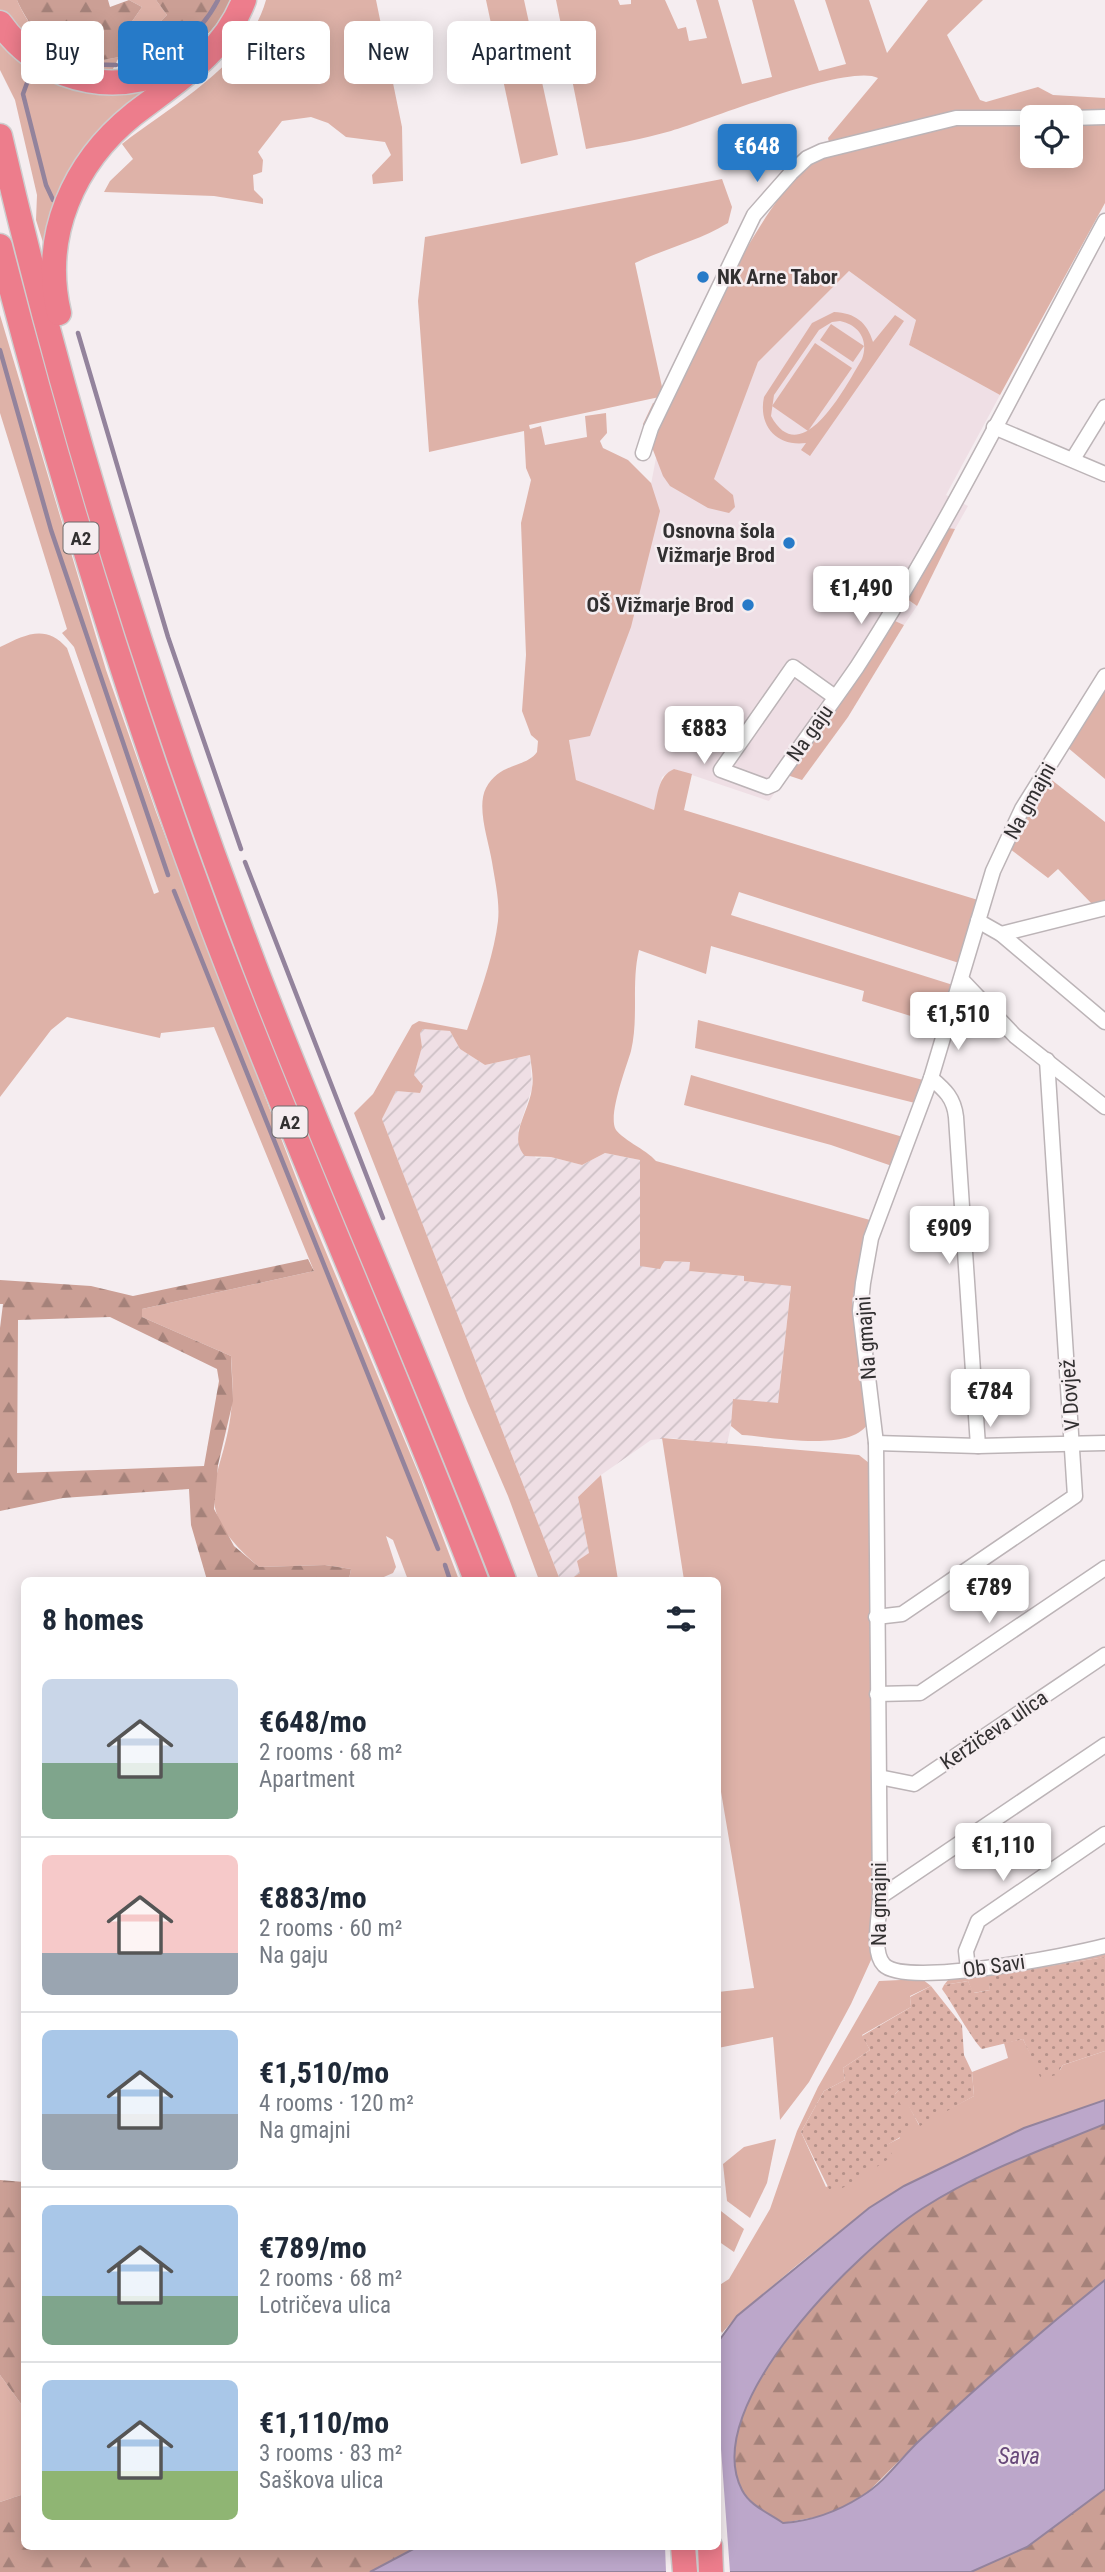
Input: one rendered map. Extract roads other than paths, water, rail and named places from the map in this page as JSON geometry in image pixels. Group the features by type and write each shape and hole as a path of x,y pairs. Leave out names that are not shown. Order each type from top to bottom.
{"highway":[{"path":"232,21 244,0"},
{"path":"0,23 22,49 45,66 77,79 111,83 159,75 184,62 222,35"},
{"path":"62,377 61,325 54,284 55,247 62,214 74,184 104,143 132,116 192,72 222,37"},
{"name":"A2","path":"0,136 62,377 148,665 226,890 503,1577"},
{"name":"A2","path":"0,246 46,418 118,658 214,929 475,1577"},
{"path":"0,297 16,356 46,418"},
{"path":"683,2550 685,2572"},
{"path":"710,2550 711,2572"}],"street":[{"path":"1083,118 1105,117"},
{"path":"643,453 651,428 754,215 807,158 822,150 928,123 956,118 1020,118"},
{"name":"Na gaju","path":"835,697 793,667 721,770 767,787 774,784 835,697 914,572 1105,221"},
{"path":"1073,459 1105,407"},
{"path":"994,427 1105,474"},
{"name":"Na gmajni","path":"883,1965 878,1954 880,1897 876,1443 860,1311 863,1283 872,1238 931,1078 993,871 1022,809 1105,676"},
{"path":"1001,934 1105,908"},
{"path":"978,921 1001,934 1105,1022"},
{"path":"961,979 1015,1036 1105,1107"},
{"name":"V Dovjež","path":"876,1617 902,1614 1075,1496 1074,1445 1047,1060"},
{"path":"931,1078 948,1093 955,1104 978,1446"},
{"path":"876,1443 978,1446 1105,1443"},
{"path":"877,1694 920,1693 1105,1568"},
{"name":"Keržičeva ulica","path":"878,1777 914,1784 1105,1655"},
{"path":"880,1897 1105,1745"},
{"path":"968,1969 966,1951 978,1921 1105,1834"},
{"name":"Ob Savi","path":"883,1965 895,1972 913,1974 1071,1955 1105,1946"}],"water":[{"name":"Sava","path":"1105,2100 1105,2124 1012,2162 944,2195 895,2229 861,2258 792,2333 763,2375 743,2416 734,2455 745,2496 783,2523 815,2518 843,2507 878,2484 964,2399 1105,2280 1105,2489 1027,2547 971,2572 370,2572 411,2550 721,2550 721,2338 737,2316 869,2208 904,2186 1024,2128"}],"waterway":[{"path":"204,21 218,0"},
{"path":"104,65 116,65"},
{"path":"27,84 23,94 46,185 53,200"},
{"path":"78,333 168,637 241,849"},
{"path":"0,350 51,530 168,875"},
{"path":"245,862 383,1218"},
{"path":"174,891 438,1549"},
{"path":"445,1565 449,1577"}],"place":[{"name":"NK Arne Tabor","path":"703,277"},
{"name":"Osnovna šola Vižmarje Brod","path":"789,543"},
{"name":"OŠ Vižmarje Brod","path":"748,605"}]}
